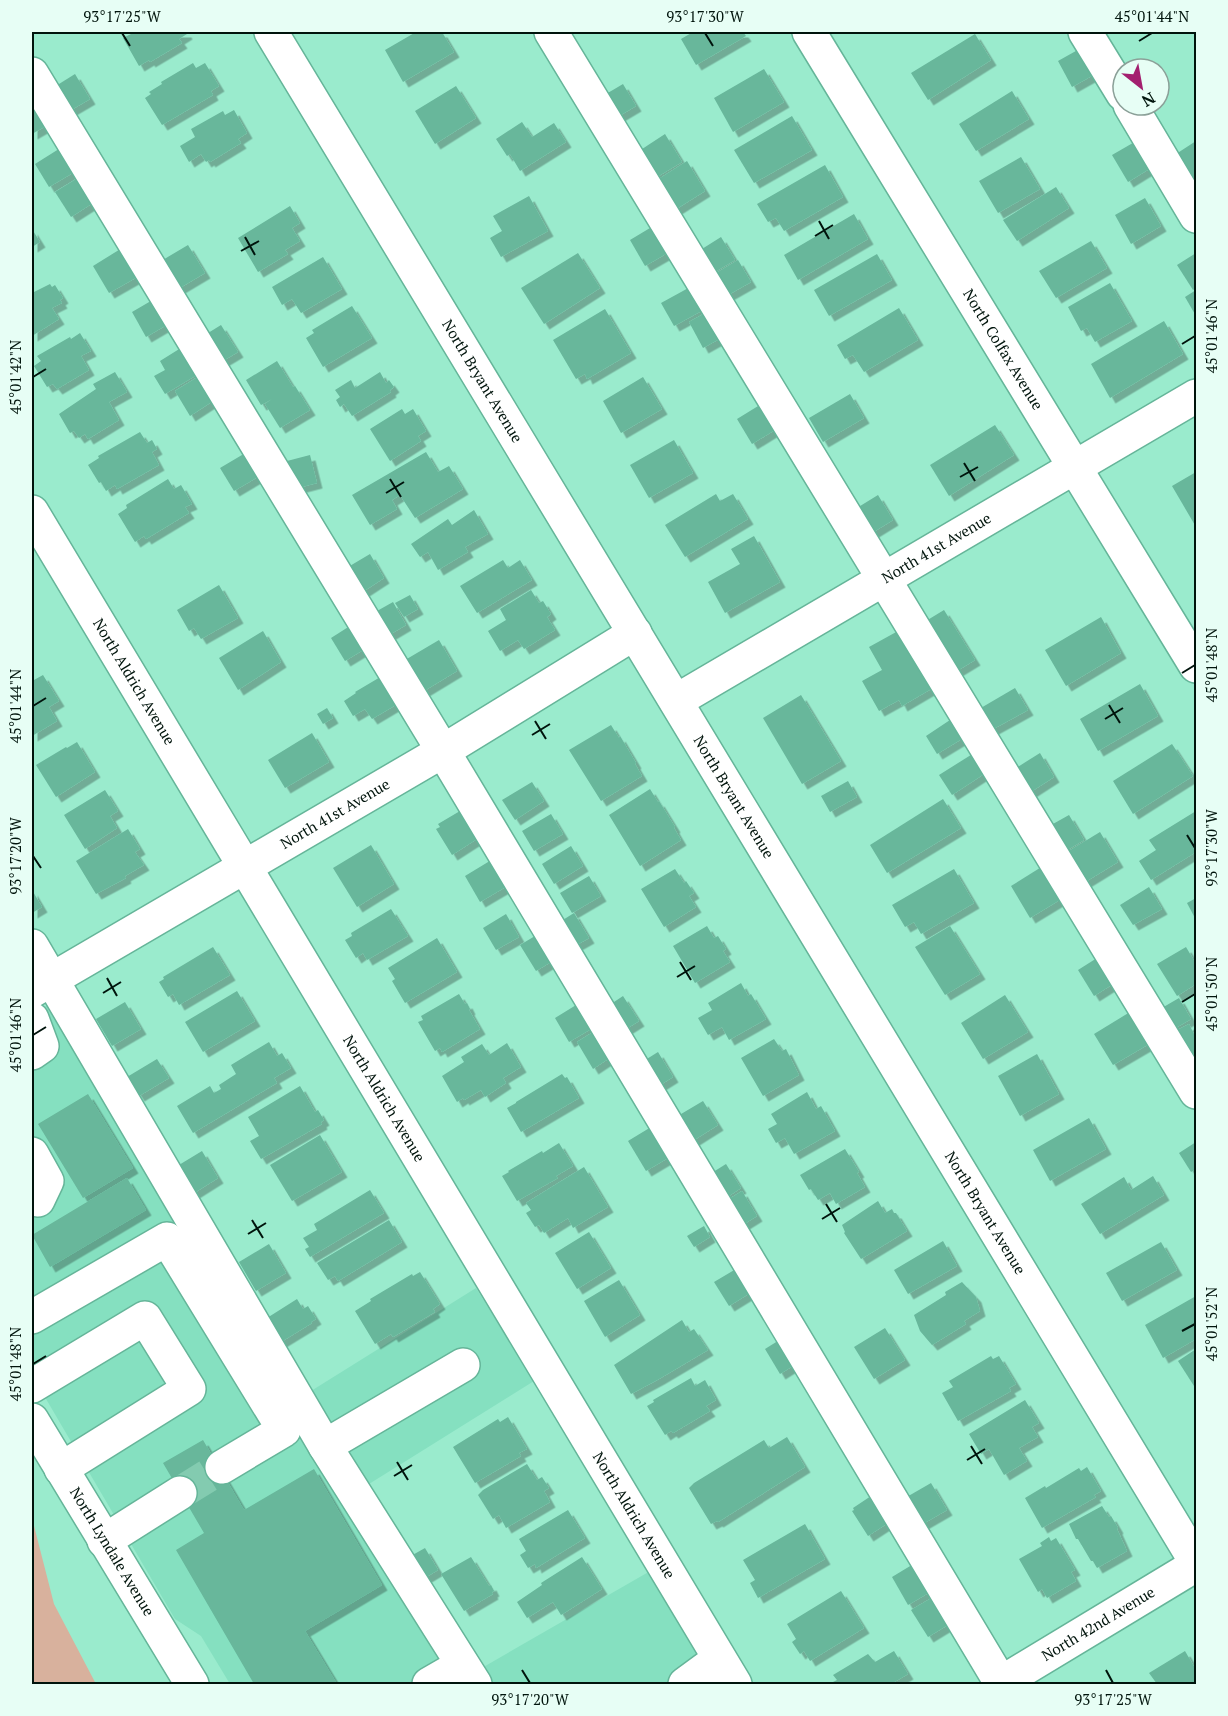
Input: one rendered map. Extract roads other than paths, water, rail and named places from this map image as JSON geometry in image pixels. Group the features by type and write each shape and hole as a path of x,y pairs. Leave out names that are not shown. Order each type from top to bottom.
{"street":[{"name":"North Bryant Avenue","path":"272,32 1197,1563"},
{"path":"551,32 1197,1092"},
{"name":"North Colfax Avenue","path":"809,32 1197,666"},
{"path":"1085,32 1111,74"},
{"path":"32,74 443,751 1000,1684"},
{"path":"1137,117 1197,216"},
{"name":"North 41st Avenue","path":"676,701 1197,396"},
{"name":"North Aldrich Avenue","path":"32,512 727,1672"},
{"name":"North 41st Avenue","path":"42,985 443,751 635,633"},
{"path":"32,946 42,985 325,1446 469,1675 429,1684"},
{"path":"32,1019 42,1047 32,1053"},
{"path":"32,1154 47,1181 38,1200"},
{"path":"32,1317 167,1239 284,1430 222,1467"},
{"path":"32,1386 145,1318 189,1389 61,1469"},
{"path":"325,1446 463,1365"},
{"name":"North Lyndale Avenue","path":"32,1420 192,1684"},
{"path":"104,1541 180,1493"},
{"name":"North 42nd Avenue","path":"1000,1684 1197,1563"},
{"path":"685,1684 727,1672"}],"tunnel":[{"path":"180,1493 222,1467"}]}
